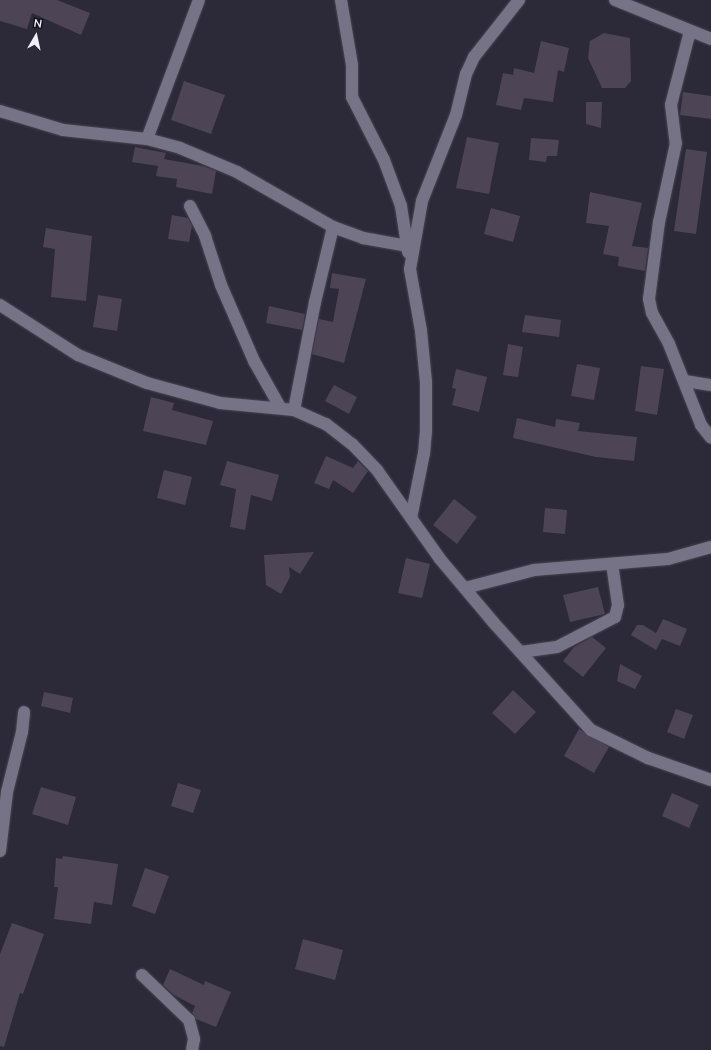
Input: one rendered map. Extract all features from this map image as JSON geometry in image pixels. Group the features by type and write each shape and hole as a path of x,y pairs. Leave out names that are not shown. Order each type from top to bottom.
{"street":[{"path":"147,140 199,0"},
{"path":"341,0 352,65 352,96 384,160 401,206 421,331 426,382 424,454 411,518"},
{"path":"410,269 422,201 456,115 466,74 474,57 519,0"},
{"path":"615,0 711,39"},
{"path":"690,31 671,105 676,143 656,237 649,299 652,313 685,381 701,425 711,438"},
{"path":"0,111 63,130 147,140 180,148 226,166 333,228 368,239 408,246"},
{"path":"190,206 205,236 221,285 254,361 280,407"},
{"path":"294,410 333,228"},
{"path":"0,305 78,355 147,384 220,403 280,407 294,410 326,424 352,444 376,470 411,518 419,532 465,588 591,730 648,758 711,780"},
{"path":"685,381 711,385"},
{"path":"465,588 534,570 668,559 711,547"},
{"path":"521,652 557,647 615,617 618,605 612,564"},
{"path":"0,851 7,792 22,732 24,712"},
{"path":"142,975 189,1020 194,1039 192,1050"}],"building":[{"path":"0,0 57,0 90,13 81,35 32,13 27,29 0,21"},
{"path":"604,33 630,38 631,81 625,88 602,88 588,58 590,41"},
{"path":"541,41 569,48 564,72 558,70 553,102 524,98 521,110 496,105 503,73 513,75 514,68 534,73"},
{"path":"184,81 225,95 211,134 171,120"},
{"path":"683,92 711,96 711,119 680,115"},
{"path":"586,102 602,102 601,128 586,124"},
{"path":"467,137 499,143 489,194 456,188"},
{"path":"531,138 559,140 557,156 547,156 546,162 529,160"},
{"path":"135,147 166,153 164,159 203,166 216,171 212,194 176,187 177,179 156,176 158,166 132,162"},
{"path":"686,149 707,152 696,234 674,231"},
{"path":"590,192 642,203 632,246 648,248 645,271 618,266 619,257 603,254 609,226 586,223"},
{"path":"491,208 520,216 513,242 484,234"},
{"path":"172,215 188,218 192,226 189,242 168,239"},
{"path":"46,228 92,236 86,301 51,297 55,249 43,247"},
{"path":"332,273 366,279 344,363 312,354 319,319 333,322 339,289 330,288"},
{"path":"98,295 122,299 117,331 93,327"},
{"path":"269,306 305,314 302,330 266,323"},
{"path":"525,315 561,320 559,337 522,332"},
{"path":"508,344 523,347 518,377 503,375"},
{"path":"577,364 600,368 594,400 571,396"},
{"path":"641,366 664,369 657,415 635,411"},
{"path":"456,369 487,377 479,412 452,405 456,389 452,388"},
{"path":"334,385 357,397 349,414 325,401"},
{"path":"151,397 174,403 172,410 213,421 206,445 143,431"},
{"path":"517,418 555,427 556,419 580,423 578,431 637,437 634,461 596,457 513,438"},
{"path":"326,456 353,468 358,461 368,471 353,493 333,480 329,489 314,483"},
{"path":"227,461 279,475 272,501 251,495 245,530 230,527 236,489 220,485"},
{"path":"164,470 192,477 185,505 157,498"},
{"path":"454,499 477,517 457,544 433,525"},
{"path":"545,508 567,510 565,534 543,532"},
{"path":"314,552 300,574 289,567 290,577 281,594 266,585 264,555"},
{"path":"406,558 430,564 422,598 398,593"},
{"path":"598,587 605,614 570,622 563,595"},
{"path":"663,619 687,629 680,646 662,639 656,650 631,635 637,625 643,625 656,633"},
{"path":"592,637 606,648 583,677 563,661 574,647"},
{"path":"620,664 642,676 635,689 617,681"},
{"path":"513,690 536,712 515,734 492,713"},
{"path":"44,692 73,698 70,713 41,706"},
{"path":"676,709 693,715 684,739 667,732"},
{"path":"579,729 609,747 594,773 564,756"},
{"path":"178,783 201,790 193,813 171,806"},
{"path":"41,787 76,797 68,825 32,814"},
{"path":"672,793 699,805 689,828 662,816"},
{"path":"63,856 118,864 112,905 94,902 91,924 54,919 58,887 54,887 56,858 62,859"},
{"path":"145,868 169,876 155,914 132,906"},
{"path":"12,923 44,934 23,994 20,993 4,1047 0,1046 0,954"},
{"path":"303,939 343,950 335,980 295,969"},
{"path":"170,969 204,985 205,981 231,992 216,1027 196,1019 192,1013 195,1006 174,995 163,985"}]}
